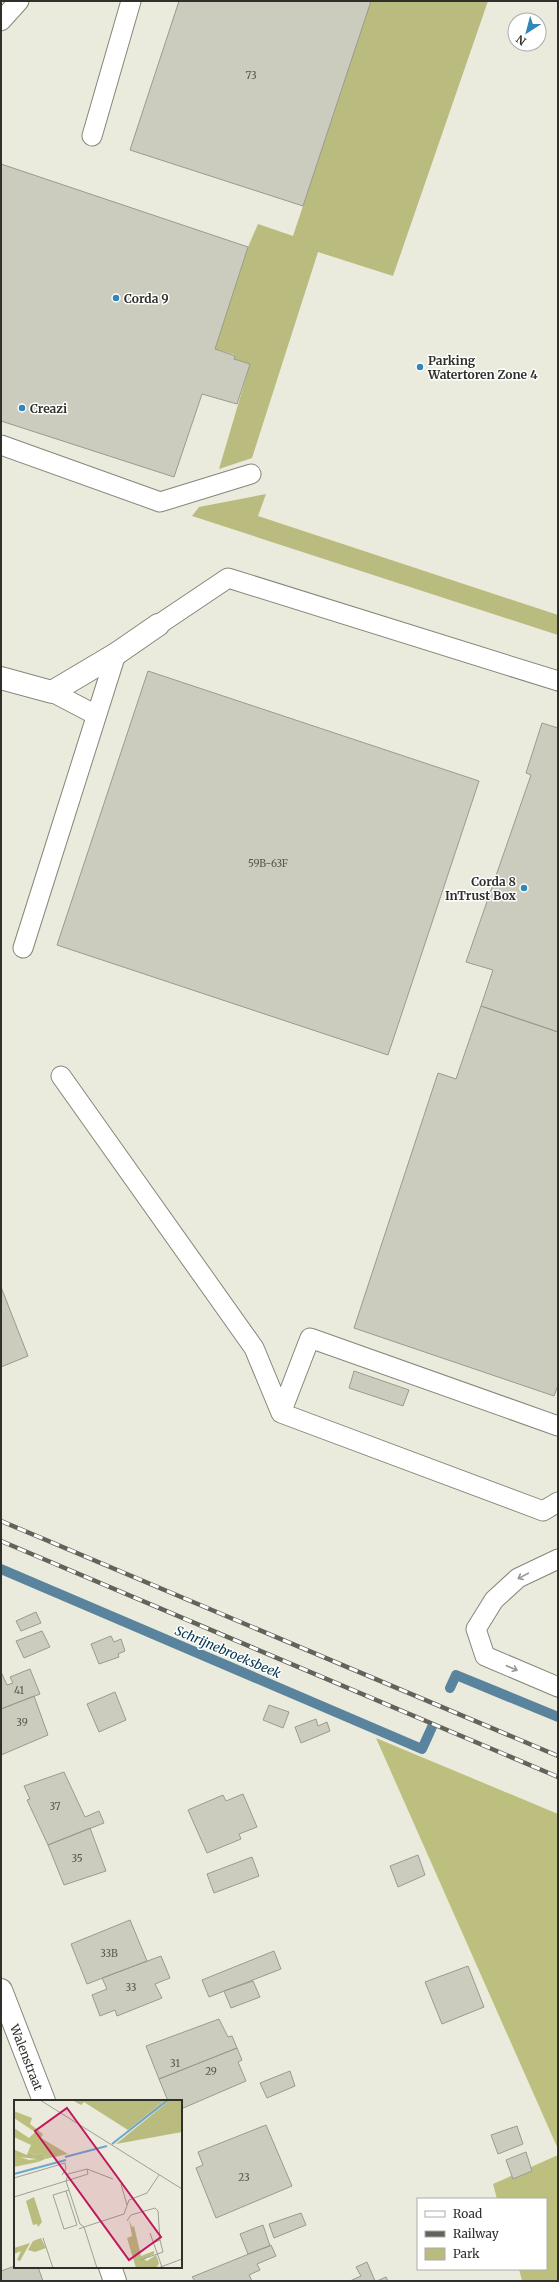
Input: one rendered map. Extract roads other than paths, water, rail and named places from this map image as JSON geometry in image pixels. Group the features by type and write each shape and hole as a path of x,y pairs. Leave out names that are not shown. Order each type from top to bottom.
{"street":[{"path":"1,678 52,692 116,654 158,625"},
{"name":"Walenstraat","path":"1,1990 44,2100"},
{"path":"110,2268 115,2281"}],"lane":[{"path":"1,21 18,1"},
{"path":"92,136 131,1"},
{"path":"1,445 160,502 251,474"},
{"path":"158,625 228,578 558,681"},
{"path":"23,948 116,654"},
{"path":"52,692 96,715"},
{"path":"61,1076 254,1348 281,1413 543,1511 558,1502"},
{"path":"281,1413 310,1338 558,1426"},
{"path":"558,1559 518,1578 494,1600 476,1629 485,1656 558,1687"}],"waterway":[{"name":"Schrijnebroeksbeek","path":"1,1569 422,1749 432,1727"},
{"name":"Schrijnebroeksbeek","path":"450,1688 456,1675 558,1717"}],"railway":[{"path":"1,1521 558,1756"},
{"path":"1,1541 558,1777"}],"place":[{"name":"Corda 9","path":"116,298"},
{"name":"Parking Watertoren Zone 4","path":"420,367"},
{"name":"Creazi","path":"22,408"},
{"name":"Corda 8 InTrust Box","path":"524,888"}]}
